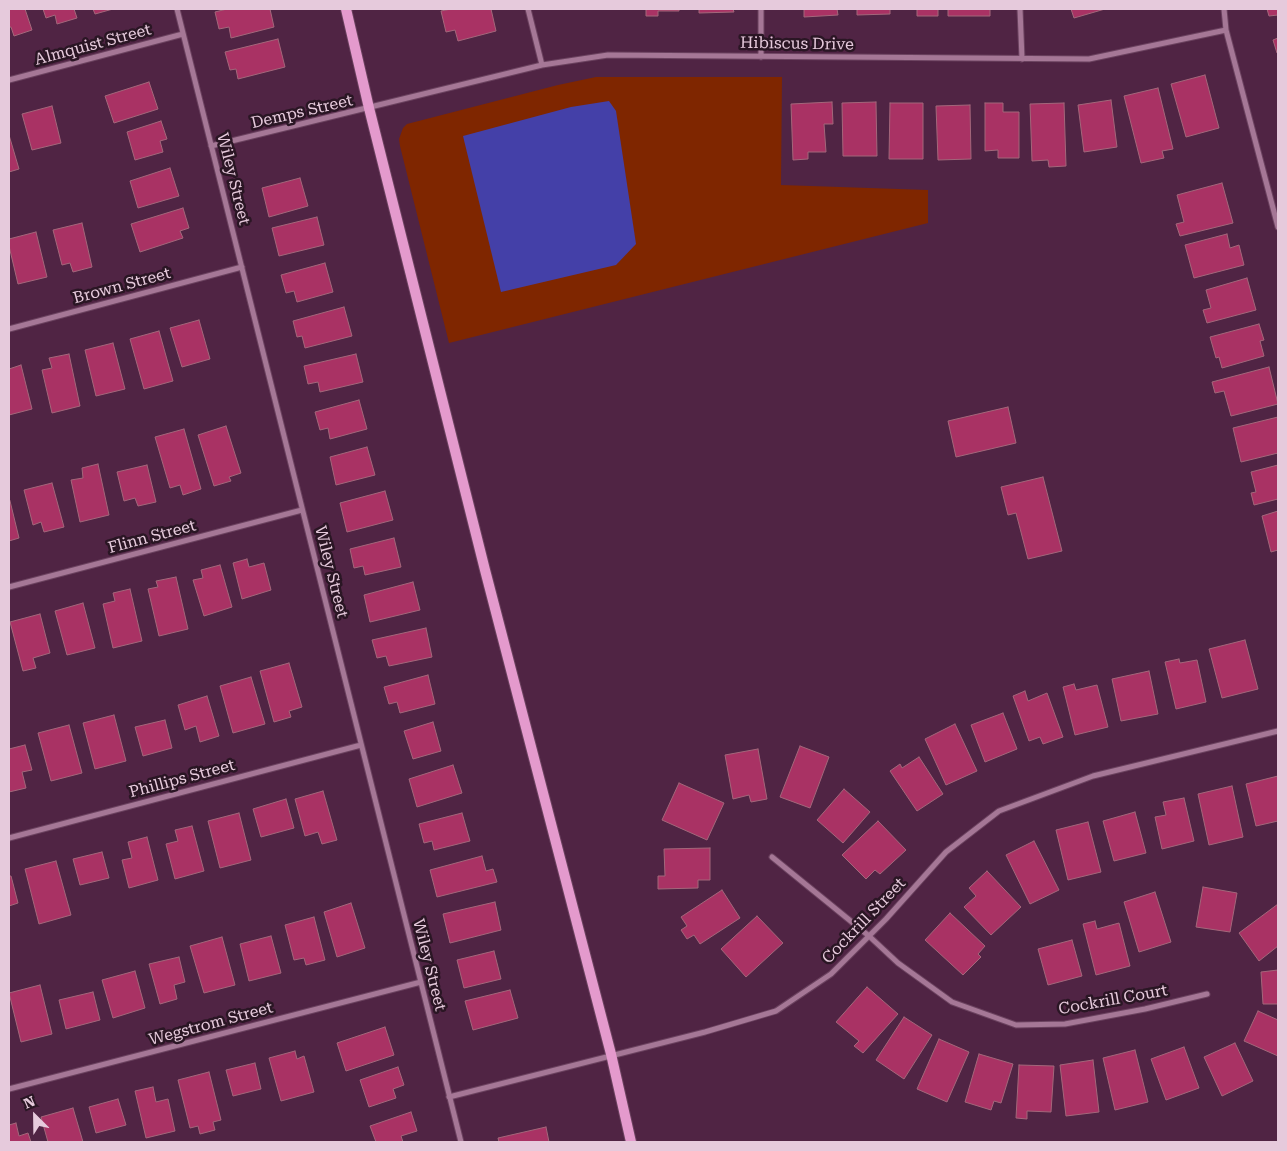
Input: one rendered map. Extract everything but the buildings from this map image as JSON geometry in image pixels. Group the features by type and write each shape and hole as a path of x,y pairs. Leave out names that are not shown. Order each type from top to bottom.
{"main road":[{"path":"346,9 483,560 611,1054 631,1142"}],"street":[{"name":"Wiley Street","path":"177,9 461,1142"},
{"path":"528,9 542,65"},
{"path":"761,9 761,57"},
{"path":"1020,9 1022,59"},
{"path":"1224,9 1226,30 1278,227"},
{"name":"Hibiscus Drive","path":"370,108 542,65 608,55 1089,59 1226,30"},
{"name":"Almquist Street","path":"9,80 183,34"},
{"name":"Demps Street","path":"211,146 370,108"},
{"name":"Brown Street","path":"9,328 242,267"},
{"name":"Flinn Street","path":"9,587 302,510"},
{"name":"Cockrill Street","path":"449,1096 705,1032 776,1012 831,974 869,936 946,852 999,811 1093,776 1278,731"},
{"name":"Phillips Street","path":"9,838 361,745"},
{"name":"Cockrill Court","path":"772,857 869,936 898,963 952,1002 1016,1025 1065,1024 1145,1009 1207,994"},
{"name":"Wegstrom Street","path":"9,1089 420,982"}],"shaded area":[{"path":"596,77 782,77 781,185 928,190 928,223 449,343 400,146 399,139 403,128 407,124"},
{"path":"609,101 616,111 636,244 616,265 501,292 463,136 571,107"}]}
